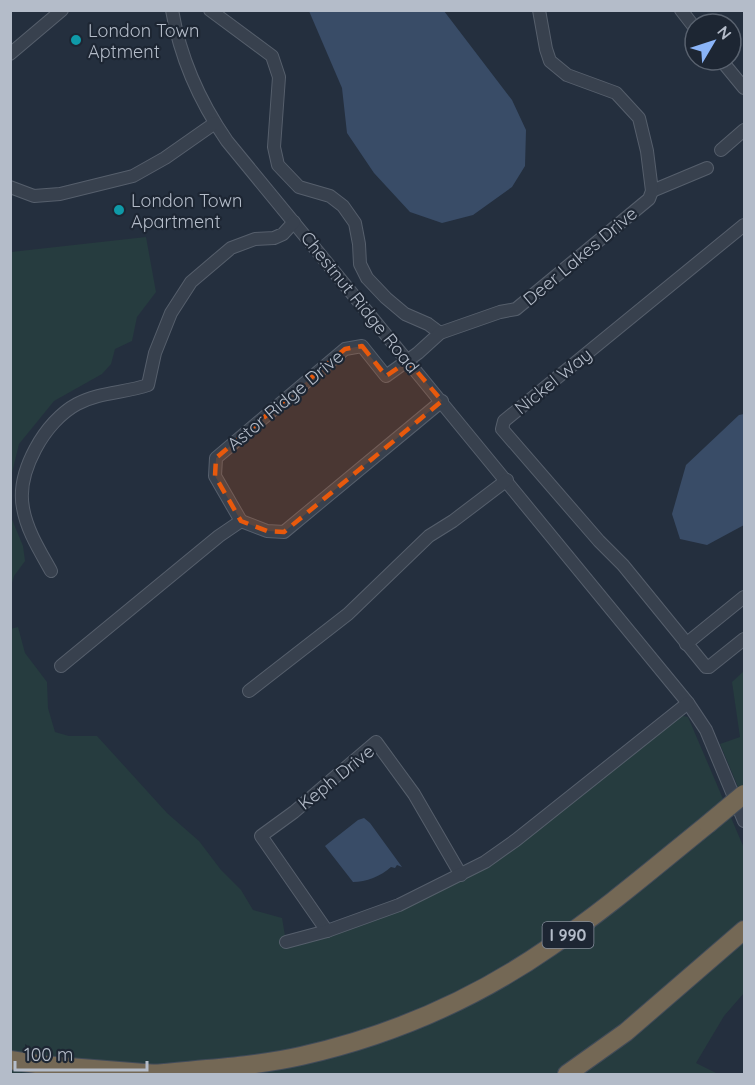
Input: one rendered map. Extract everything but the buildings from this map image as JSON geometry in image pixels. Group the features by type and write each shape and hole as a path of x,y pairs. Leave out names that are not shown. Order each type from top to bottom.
{"highway":[{"name":"I 990","path":"157,1074 237,1067 308,1054 378,1034 455,1002 513,971 566,936 744,794"},
{"path":"567,1074 626,1032 744,930"},
{"path":"10,1060 43,1065 157,1074"},
{"path":"152,1074 157,1074"}],"street":[{"path":"10,54 62,10"},
{"name":"Chestnut Ridge Road","path":"172,10 184,57 214,123 688,703 706,730 744,821"},
{"path":"210,10 272,56 279,76 274,147 278,165 299,187 330,196 343,206 355,223 360,264 367,278 405,314 428,324 441,333"},
{"name":"Deer Lakes Drive","path":"408,361 441,333 500,312 516,309 649,199 652,191 647,151 639,118 616,93 567,75 550,61 539,10"},
{"path":"731,72 744,88"},
{"path":"10,187 34,196 60,194 134,176 165,158 214,123"},
{"path":"721,150 744,130"},
{"name":"Deer Lakes Drive","path":"652,191 707,168"},
{"path":"51,571 34,541 23,508 23,481 36,447 51,425 76,404 103,394 148,385 155,353 171,314 191,282 231,248 255,239 274,238 283,234 294,222"},
{"name":"Nickel Way","path":"744,225 504,421 502,429 599,541 623,565 706,667 744,639"},
{"name":"Astor Ridge Drive","path":"241,521 215,476 216,458 345,349 362,346 386,376 408,361"},
{"path":"61,666 219,536 241,521 267,531 284,532 442,401"},
{"path":"249,691 348,614 401,564 414,548 507,480"},
{"path":"686,644 744,597"},
{"path":"286,942 327,931 399,905 485,862 688,703"},
{"name":"Keph Drive","path":"327,931 261,836 294,812 376,742 414,794 461,875"}],"highlighted area":[{"path":"362,346 386,376 408,361 442,401 284,532 267,531 241,521 215,476 216,458 345,349"}],"green space":[{"path":"146,237 156,292 137,317 132,341 115,349 111,364 102,374 54,401 19,444 11,477 11,252"},
{"path":"11,517 23,546 25,561 14,576 11,586"},
{"path":"18,627 25,653 47,682 48,708 55,732 69,736 97,736 167,813 199,841 221,870 241,890 253,910 282,918 286,942 461,875 673,714 688,717 744,848 744,993 724,1016 696,1063 718,1074 11,1074 10,629"},
{"path":"744,671 744,801 720,744 740,737 732,682"}],"water":[{"path":"309,11 444,11 512,100 526,130 525,166 512,187 473,215 442,223 410,212 374,173 347,133 342,88"},
{"path":"744,414 744,525 707,545 680,539 672,514 686,465 739,415"},
{"path":"364,818 402,867 397,865 373,878 353,882 325,846 358,820"}],"place":[{"name":"London Town Aptment","path":"76,40"},
{"name":"London Town Apartment","path":"119,210"}]}
